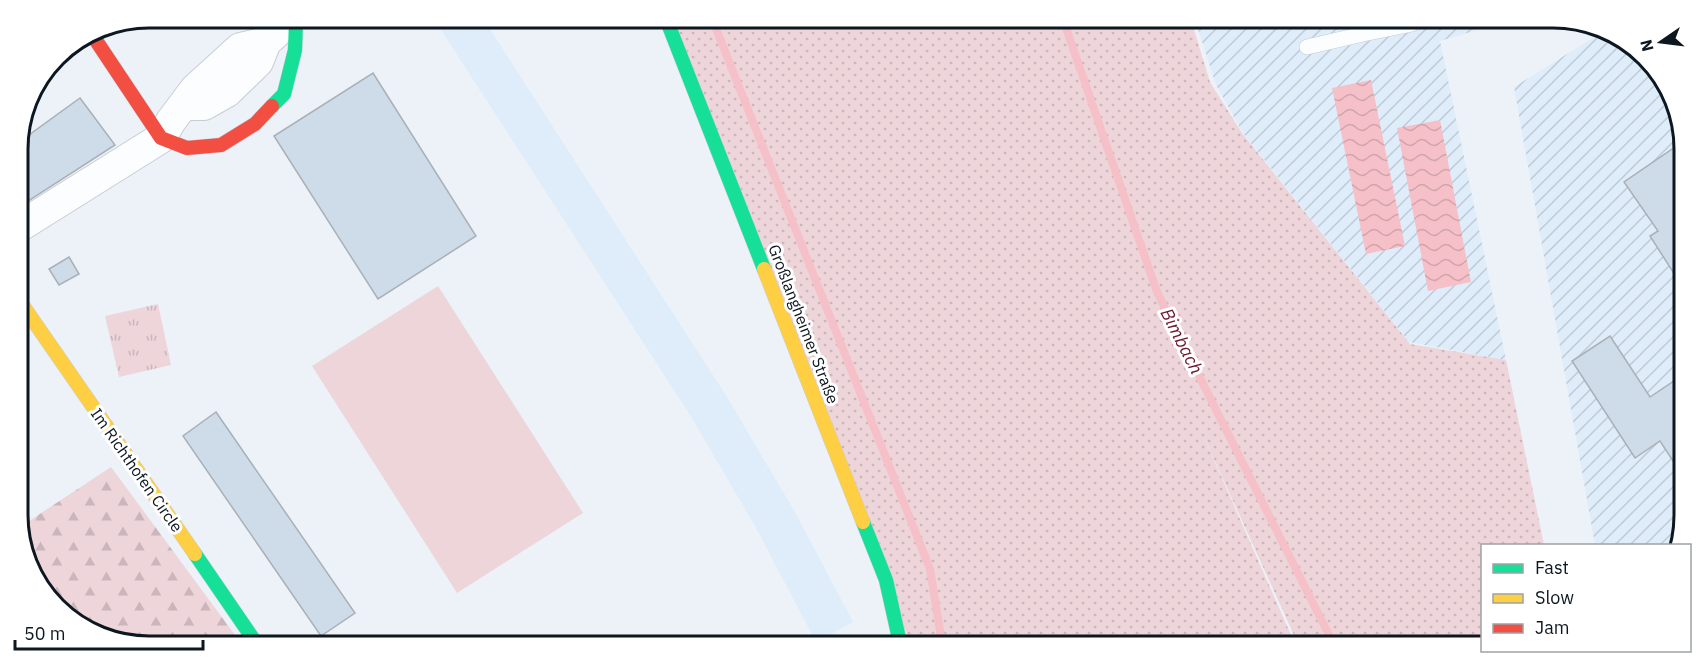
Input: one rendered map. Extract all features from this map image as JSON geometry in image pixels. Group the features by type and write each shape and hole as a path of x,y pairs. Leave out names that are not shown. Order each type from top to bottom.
{"street":[{"path":"29,221 161,138 184,105 204,105 227,92 258,62 266,42 280,29"},
{"path":"96,41 161,138 187,148 221,145 255,124 284,94 295,50 296,29"},
{"name":"Großlangheimer Straße","path":"669,29 886,580 898,635"},
{"name":"Im Richthofen Circle","path":"29,314 251,636"}],"lane":[{"path":"1308,47 1362,29"}],"shaded area":[{"path":"1198,28 1482,28 1440,41 1506,360 1409,342 1243,133 1216,85"},
{"path":"440,29 490,29 727,397 796,514 853,622 828,636 813,636 755,526 690,415"},
{"path":"1595,36 1621,49 1631,57 1631,72 1646,72 1654,82 1665,103 1673,134 1674,514 1670,544 1595,544 1514,87"}],"green space":[{"path":"1194,28 1210,82 1242,133 1410,344 1506,360 1544,544 1481,544 1481,635 1294,635 1199,426 1291,635 907,635 678,29"},
{"path":"438,286 583,513 457,593 312,366"},
{"path":"158,304 171,365 119,377 105,316"},
{"path":"111,467 236,636 150,636 126,633 96,623 70,605 49,582 35,553 29,521"}],"water":[{"path":"1371,80 1405,246 1366,254 1332,88"},
{"path":"1440,120 1471,282 1428,291 1397,128"}],"building":[{"path":"373,73 476,236 378,299 274,136"},
{"path":"80,98 115,145 29,201 30,134"},
{"path":"1674,148 1674,274 1650,236 1658,231 1624,182"},
{"path":"69,257 79,274 59,285 49,269"},
{"path":"1610,336 1650,397 1674,381 1674,462 1660,441 1635,458 1572,361"},
{"path":"216,412 355,613 321,636 183,436"}],"waterway":[{"name":"Bimbach","path":"1066,28 1157,292 1329,635"},
{"path":"716,29 930,569 941,635"}],"traffic: fast":[{"path":"272,106 284,94 295,50 296,29"},
{"path":"670,29 764,269"},
{"path":"863,522 886,580 898,635"},
{"path":"195,554 251,636"}],"traffic: slow":[{"path":"764,269 863,522"},
{"path":"29,314 195,554"}],"traffic: jam":[{"path":"96,41 161,138 187,148 221,145 255,124 272,106"}]}
